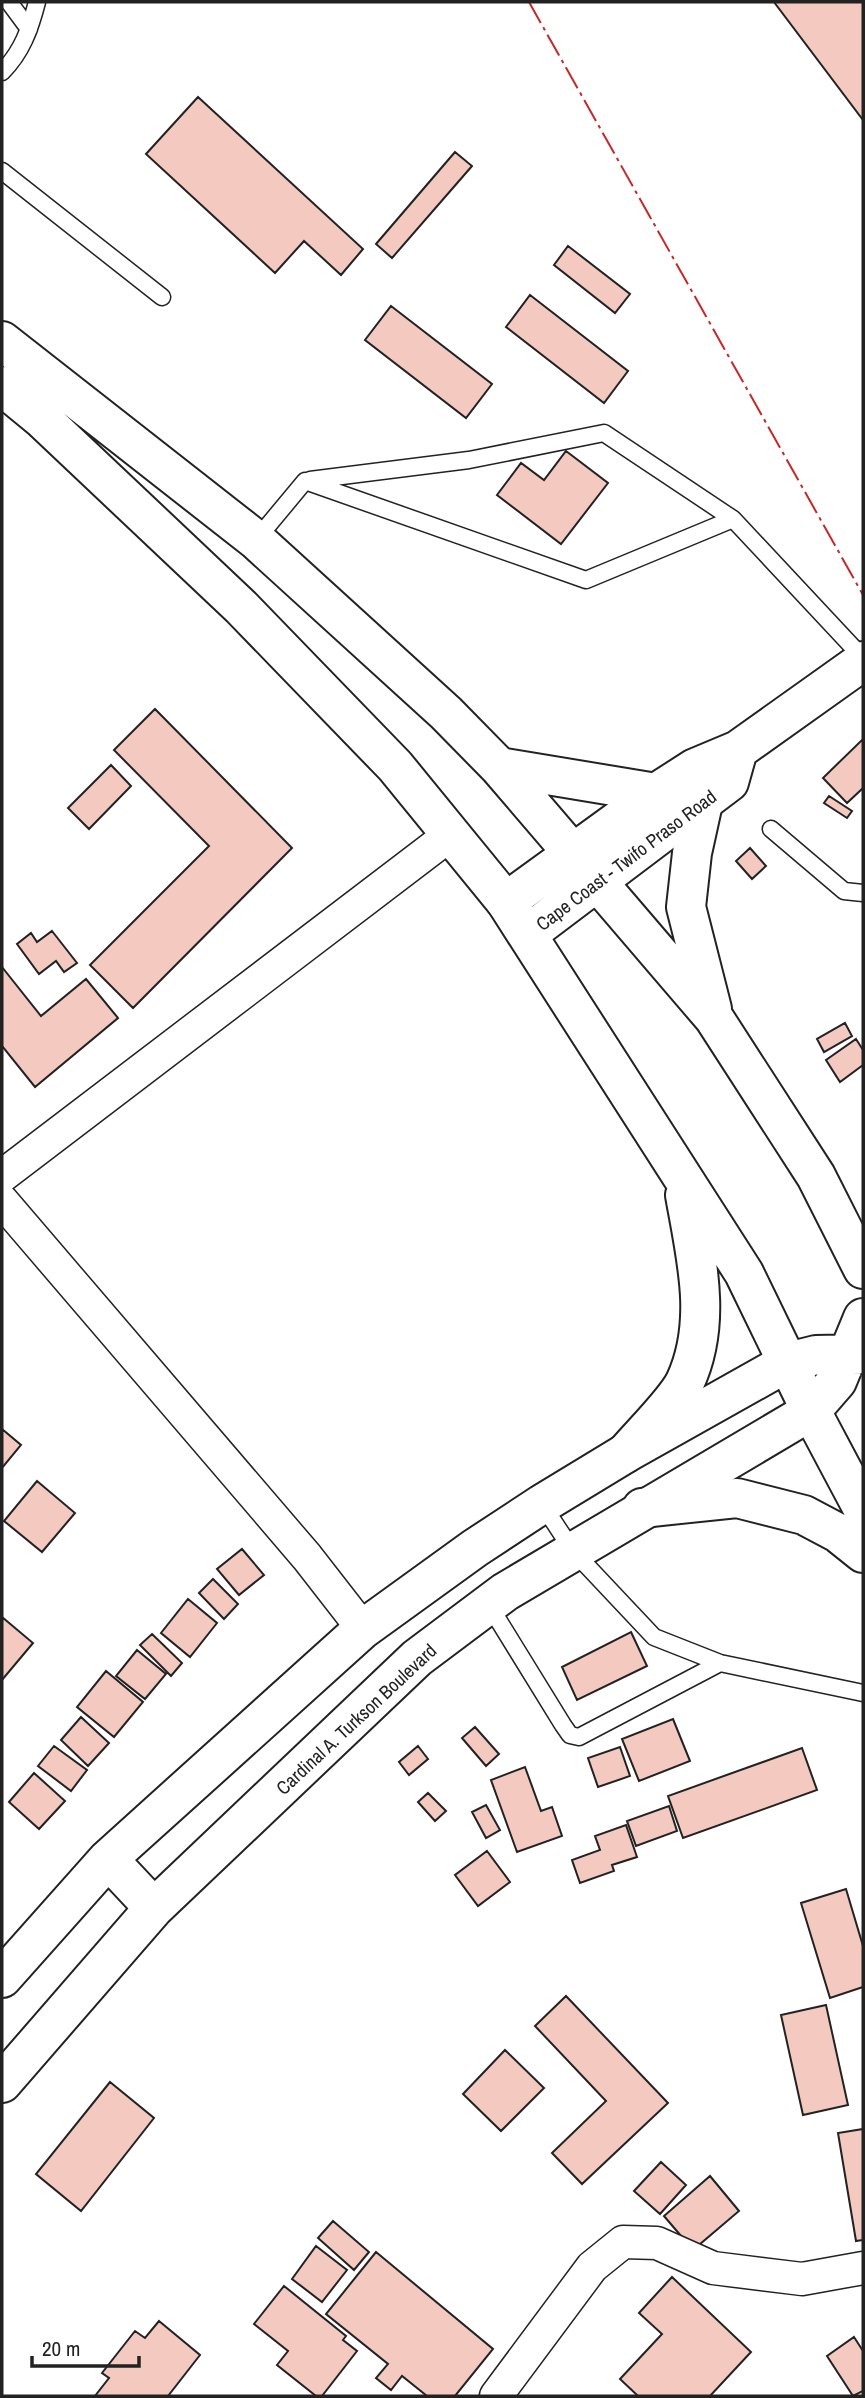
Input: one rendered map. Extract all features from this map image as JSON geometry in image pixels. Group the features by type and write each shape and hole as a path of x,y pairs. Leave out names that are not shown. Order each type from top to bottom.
{"main road":[{"path":"2,341 257,540 446,713 499,767 714,1018 816,1176 863,1269"},
{"path":"2,386 41,418 241,607 395,766 506,902 529,933 744,1273 811,1411 863,1509"},
{"name":"Cape Coast - Twifo Praso Road","path":"506,902 656,793 695,768 738,750 863,659"},
{"name":"Cape Coast - Twifo Praso Road","path":"529,933 729,782 738,750"},
{"path":"499,767 656,793"},
{"path":"703,803 692,853 687,907 714,1018"},
{"path":"626,1453 684,1383 702,1323 698,1268 681,1176"},
{"name":"Cardinal A. Turkson Boulevard","path":"2,2083 154,1908 417,1658 489,1605 573,1551 811,1411 837,1381 856,1353 863,1318"},
{"path":"2,1978 108,1859 363,1629 475,1548 542,1504 626,1453 788,1362 816,1355 856,1353"},
{"path":"642,1508 737,1498 804,1515 838,1533 863,1553"},
{"path":"108,1859 154,1908"}],"street":[{"path":"2,1176 451,834"},
{"path":"2,1201 307,1557 363,1629"},
{"path":"496,2396 592,2267 623,2242 657,2243 713,2268 802,2279 863,2268"}],"lane":[{"path":"9,2 29,29"},
{"path":"2,72 15,59 29,29 37,2"},
{"path":"2,172 162,297"},
{"path":"257,540 305,481 469,460 604,433 733,519 863,659"},
{"path":"305,481 586,580 733,519"},
{"path":"771,829 844,891 863,893"},
{"path":"542,1504 573,1551 653,1637 720,1662 863,1693"},
{"path":"489,1605 570,1735 579,1737 720,1662"}],"building":[{"path":"774,2 863,2 863,120"},
{"path":"198,97 363,249 341,275 304,241 275,273 146,154"},
{"path":"455,152 472,166 392,258 376,244"},
{"path":"568,246 630,294 615,313 554,265"},
{"path":"530,295 628,371 604,403 506,327"},
{"path":"391,306 492,384 466,418 365,340"},
{"path":"566,451 608,483 561,544 497,495 521,463 544,480"},
{"path":"155,709 292,848 133,1008 90,965 209,846 114,750"},
{"path":"863,739 863,788 847,803 823,778"},
{"path":"111,765 131,786 89,829 68,808"},
{"path":"829,796 852,811 847,818 824,803"},
{"path":"750,848 766,866 752,879 736,861"},
{"path":"52,931 77,963 64,972 56,961 39,974 17,944 31,933 37,942"},
{"path":"2,967 41,1016 86,979 118,1018 35,1087 2,1046"},
{"path":"845,1023 852,1036 824,1052 817,1039"},
{"path":"856,1039 863,1050 863,1065 840,1082 826,1060"},
{"path":"2,1429 21,1445 2,1468"},
{"path":"37,1481 75,1513 42,1552 4,1521"},
{"path":"242,1549 264,1575 239,1595 217,1569"},
{"path":"213,1579 238,1604 224,1619 199,1593"},
{"path":"188,1599 217,1623 190,1657 161,1633"},
{"path":"2,1617 33,1643 2,1680"},
{"path":"631,1632 647,1666 577,1700 562,1667"},
{"path":"152,1634 182,1663 171,1676 140,1645"},
{"path":"137,1650 166,1674 145,1699 116,1676"},
{"path":"106,1671 143,1702 114,1737 77,1707"},
{"path":"81,1717 109,1743 88,1766 61,1740"},
{"path":"673,1719 690,1761 639,1781 622,1739"},
{"path":"475,1727 499,1754 486,1766 462,1738"},
{"path":"54,1746 87,1770 71,1791 38,1766"},
{"path":"418,1746 428,1759 409,1775 399,1762"},
{"path":"620,1747 630,1776 598,1787 588,1758"},
{"path":"802,1748 817,1790 683,1838 668,1796"},
{"path":"525,1767 541,1811 552,1807 562,1836 517,1852 491,1780"},
{"path":"34,1773 65,1801 39,1829 9,1802"},
{"path":"428,1793 446,1811 435,1821 418,1802"},
{"path":"486,1805 500,1830 486,1838 472,1812"},
{"path":"669,1806 677,1831 636,1846 627,1821"},
{"path":"626,1825 637,1857 612,1865 614,1871 580,1883 572,1860 600,1850 595,1836"},
{"path":"487,1851 510,1882 478,1906 455,1875"},
{"path":"846,1889 863,1946 863,1987 830,1998 801,1903"},
{"path":"566,1996 668,2103 582,2184 552,2153 606,2101 535,2026"},
{"path":"826,2005 848,2105 803,2115 781,2015"},
{"path":"505,2050 544,2088 501,2131 463,2094"},
{"path":"110,2082 154,2118 81,2211 36,2174"},
{"path":"863,2129 863,2240 856,2241 838,2133"},
{"path":"661,2162 686,2185 660,2214 634,2191"},
{"path":"710,2176 739,2211 693,2250 664,2216"},
{"path":"333,2221 369,2252 354,2270 318,2238"},
{"path":"316,2246 347,2270 322,2302 292,2279"},
{"path":"376,2252 493,2349 455,2396 427,2396 402,2376 391,2390 376,2378 388,2364 326,2314"},
{"path":"672,2277 751,2352 710,2396 638,2396 620,2379 662,2334 639,2313"},
{"path":"284,2286 346,2336 343,2340 357,2351 322,2396 316,2396 277,2365 288,2351 254,2324"},
{"path":"159,2321 200,2355 168,2396 95,2396 109,2378 102,2373 135,2331 145,2338"},
{"path":"854,2337 863,2351 863,2391 853,2396 827,2356"}],"power":[{"path":"529,2 863,595"}]}
